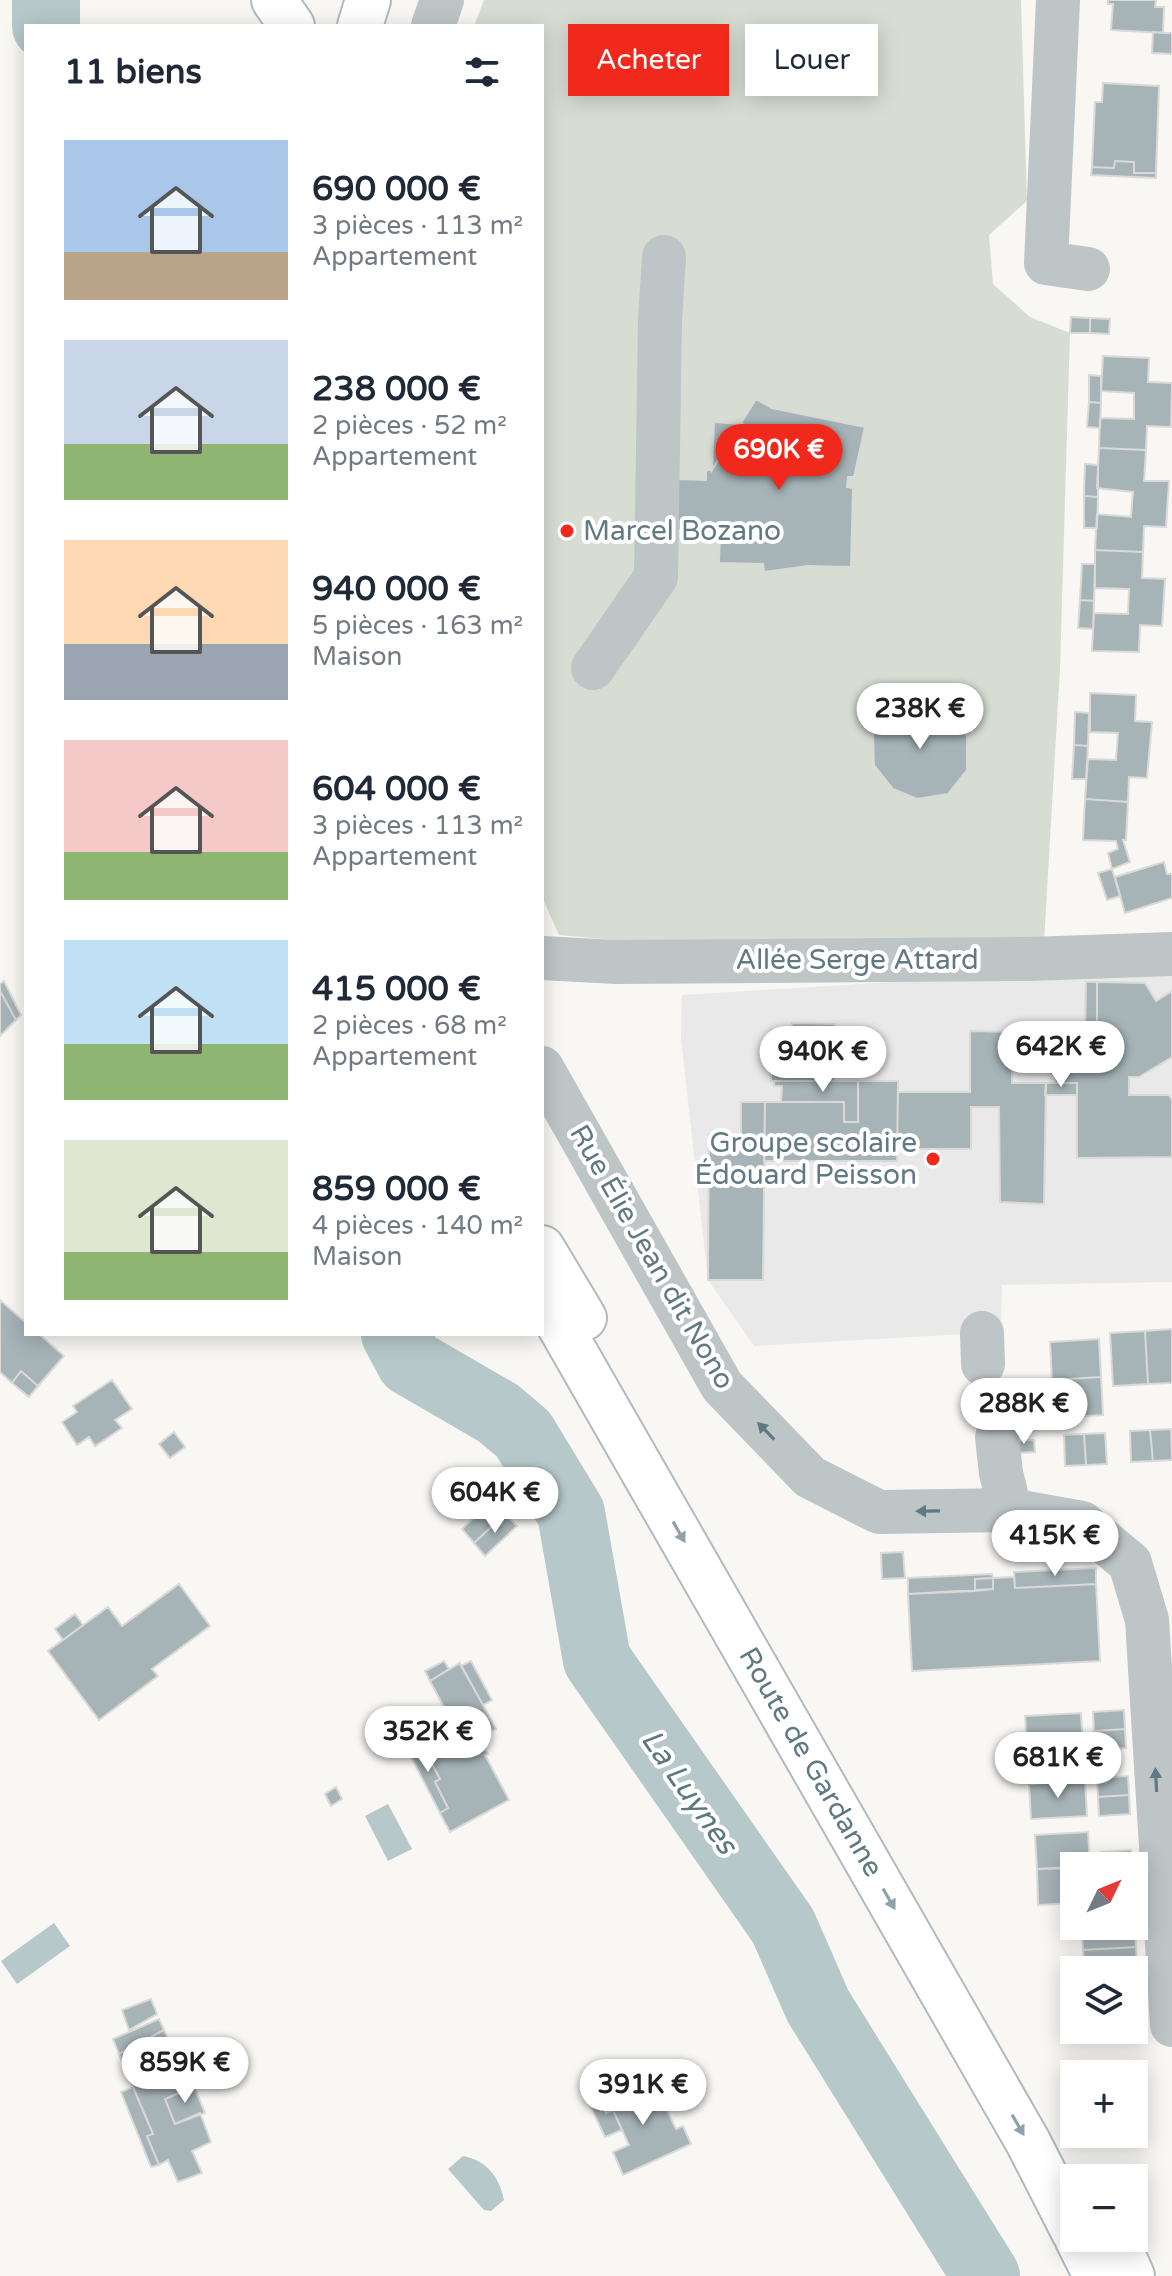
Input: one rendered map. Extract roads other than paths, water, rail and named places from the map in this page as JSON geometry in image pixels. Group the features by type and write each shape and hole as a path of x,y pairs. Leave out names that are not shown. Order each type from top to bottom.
{"main road":[{"path":"274,0 291,24"},
{"path":"338,24 344,0"},
{"path":"361,24 368,0"},
{"name":"Route de Gardanne","path":"544,1251 737,1573 1073,2164"},
{"name":"Route de Gardanne","path":"544,1298 1020,2129 1060,2205"},
{"path":"1084,2252 1096,2276"},
{"path":"1121,2252 1132,2276"}],"street":[{"path":"434,24 442,0"},
{"path":"1058,0 1046,263 1088,269"},
{"path":"593,668 656,577 660,320 664,257"},
{"name":"Allée Serge Attard","path":"544,958 616,962 1029,959 1172,954"},
{"name":"Rue Élie Jean dit Nono","path":"544,1072 722,1386 810,1477 879,1512 1010,1510 1082,1523 1130,1563 1147,1620 1172,2025"},
{"path":"997,1437 1010,1510"}],"waterway":[{"name":"La Luynes","path":"46,0 46,24"},
{"name":"La Luynes","path":"396,1336 410,1362 498,1413 523,1434 571,1513 597,1660 783,1926 818,2006 986,2276"}],"place":[{"name":"Marcel Bozano","path":"567,531"},
{"name":"Groupe scolaire Édouard Peisson","path":"933,1159"}]}
